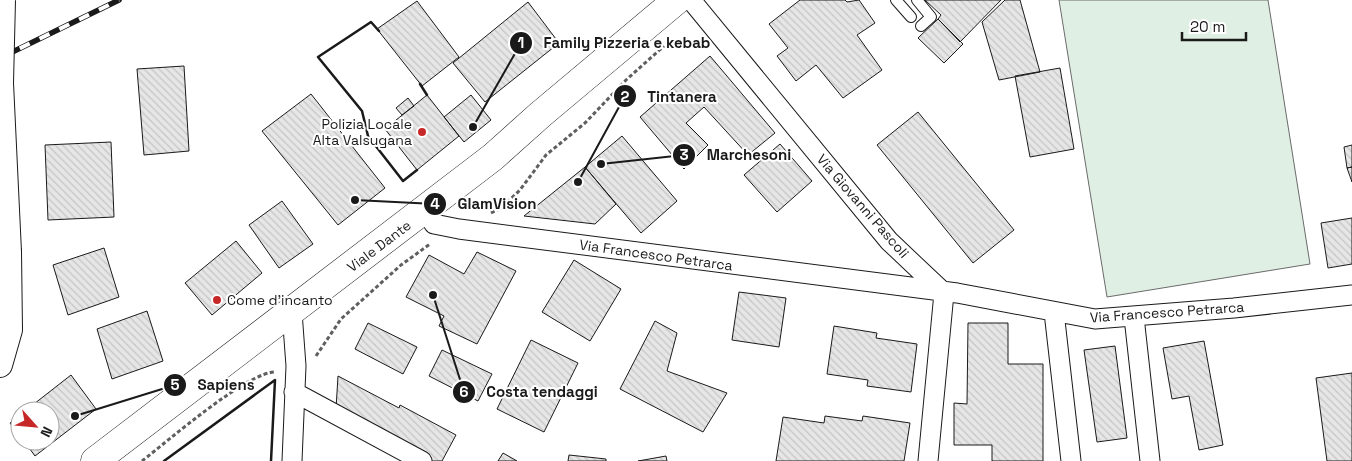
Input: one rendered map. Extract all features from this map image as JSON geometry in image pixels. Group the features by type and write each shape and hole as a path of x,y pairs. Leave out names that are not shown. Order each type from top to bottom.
{"main road":[{"name":"Viale Dante","path":"95,461 493,157 540,114 677,0"}],"street":[{"path":"0,365 10,330 9,252 1,92 2,0"},
{"name":"Via Giovanni Pascoli","path":"691,0 889,241 944,293"},
{"name":"Via Francesco Petrarca","path":"425,210 434,224 458,229 894,287 957,293 1095,319 1234,308 1352,295"},
{"path":"894,287 912,263"},
{"path":"928,461 944,293"},
{"path":"292,312 296,366 292,461"},
{"path":"1054,312 1071,461"},
{"path":"1134,317 1150,461"},
{"path":"294,392 422,461"}],"lane":[{"path":"896,0 911,17"},
{"path":"918,0 931,17 921,26"}],"path":[{"path":"486,215 501,208 520,190 546,155 585,123 626,80 669,41"},
{"path":"312,358 317,355 342,319 401,265 436,241"},
{"path":"142,461 247,382 268,372 283,372"}],"green space":[{"path":"1059,0 1268,0 1310,264 1107,297"}],"building":[{"path":"800,0 845,0 847,2 859,0 875,23 857,35 882,70 843,98 816,65 796,81 777,56 788,48 769,24"},
{"path":"925,0 1001,0 960,42 938,19 941,15"},
{"path":"1005,0 1020,0 1040,72 999,80 982,22"},
{"path":"417,1 459,57 422,86 377,29"},
{"path":"528,2 559,43 485,102 453,63"},
{"path":"938,19 963,44 944,63 918,38"},
{"path":"710,56 775,133 748,155 704,107 686,123 708,145 684,169 640,117"},
{"path":"184,66 189,151 144,155 137,69"},
{"path":"1060,68 1074,149 1030,157 1015,76"},
{"path":"311,94 385,188 338,225 262,131"},
{"name":"Polizia Locale Alta Valsugana","path":"427,95 459,136 417,170 385,129"},
{"path":"471,95 491,120 464,142 444,117"},
{"path":"408,98 414,106 402,115 396,108"},
{"path":"918,112 1014,230 973,263 877,145"},
{"path":"622,136 677,201 641,233 585,167"},
{"path":"111,142 114,217 48,220 45,145"},
{"path":"780,144 812,181 777,212 744,175"},
{"path":"1352,145 1352,167 1347,168 1344,147"},
{"path":"585,167 616,204 595,224 524,216"},
{"path":"1352,167 1352,182 1347,168"},
{"path":"282,201 313,244 279,268 249,225"},
{"path":"1352,218 1352,264 1328,268 1321,223"},
{"path":"236,241 262,273 212,315 185,283"},
{"path":"104,248 119,297 68,315 53,265"},
{"path":"477,252 516,271 477,344 439,326 444,316 406,297 429,255 464,274"},
{"path":"574,260 621,289 590,341 542,312"},
{"path":"739,292 786,298 779,347 732,340"},
{"path":"147,311 163,361 112,379 97,329"},
{"path":"655,321 677,333 667,371 727,393 703,432 620,389"},
{"path":"368,323 417,347 403,374 355,349"},
{"path":"968,323 1008,323 1008,364 1043,364 1043,461 992,461 992,445 954,445 954,403 967,404"},
{"path":"834,326 877,333 876,338 917,344 911,392 867,386 868,380 827,374"},
{"path":"531,340 578,363 544,432 497,409"},
{"path":"1204,341 1223,445 1199,450 1189,396 1172,399 1163,348"},
{"path":"1115,346 1127,438 1097,442 1084,350"},
{"path":"442,350 492,374 478,401 429,376"},
{"path":"1352,373 1352,461 1327,461 1316,378"},
{"path":"71,375 96,409 60,437 60,401 38,401"},
{"path":"338,376 399,408 400,405 456,435 442,461 432,461 336,409"},
{"path":"825,416 862,421 863,416 910,423 904,461 776,461 783,417 824,423"},
{"path":"31,451 41,451 35,456"},
{"path":"503,453 517,461 498,461"},
{"path":"569,455 606,459 606,461 568,461"},
{"path":"666,456 667,461 638,461"}],"railway":[{"path":"0,58 119,0"}],"wall":[{"path":"379,31 371,22 318,57 362,111 368,136 403,181 417,170"},
{"path":"420,84 427,95"},
{"path":"164,461 275,380 271,461"}],"place":[{"name":"Family Pizzeria e kebab","path":"473,127"},
{"name":"Polizia Locale Alta Valsugana","path":"422,132"},
{"name":"Marchesoni","path":"601,164"},
{"name":"Tintanera","path":"578,182"},
{"name":"GlamVision","path":"355,200"},
{"name":"Costa tendaggi","path":"433,295"},
{"name":"Come d'incanto","path":"217,300"},
{"name":"Sapiens","path":"75,416"}]}
